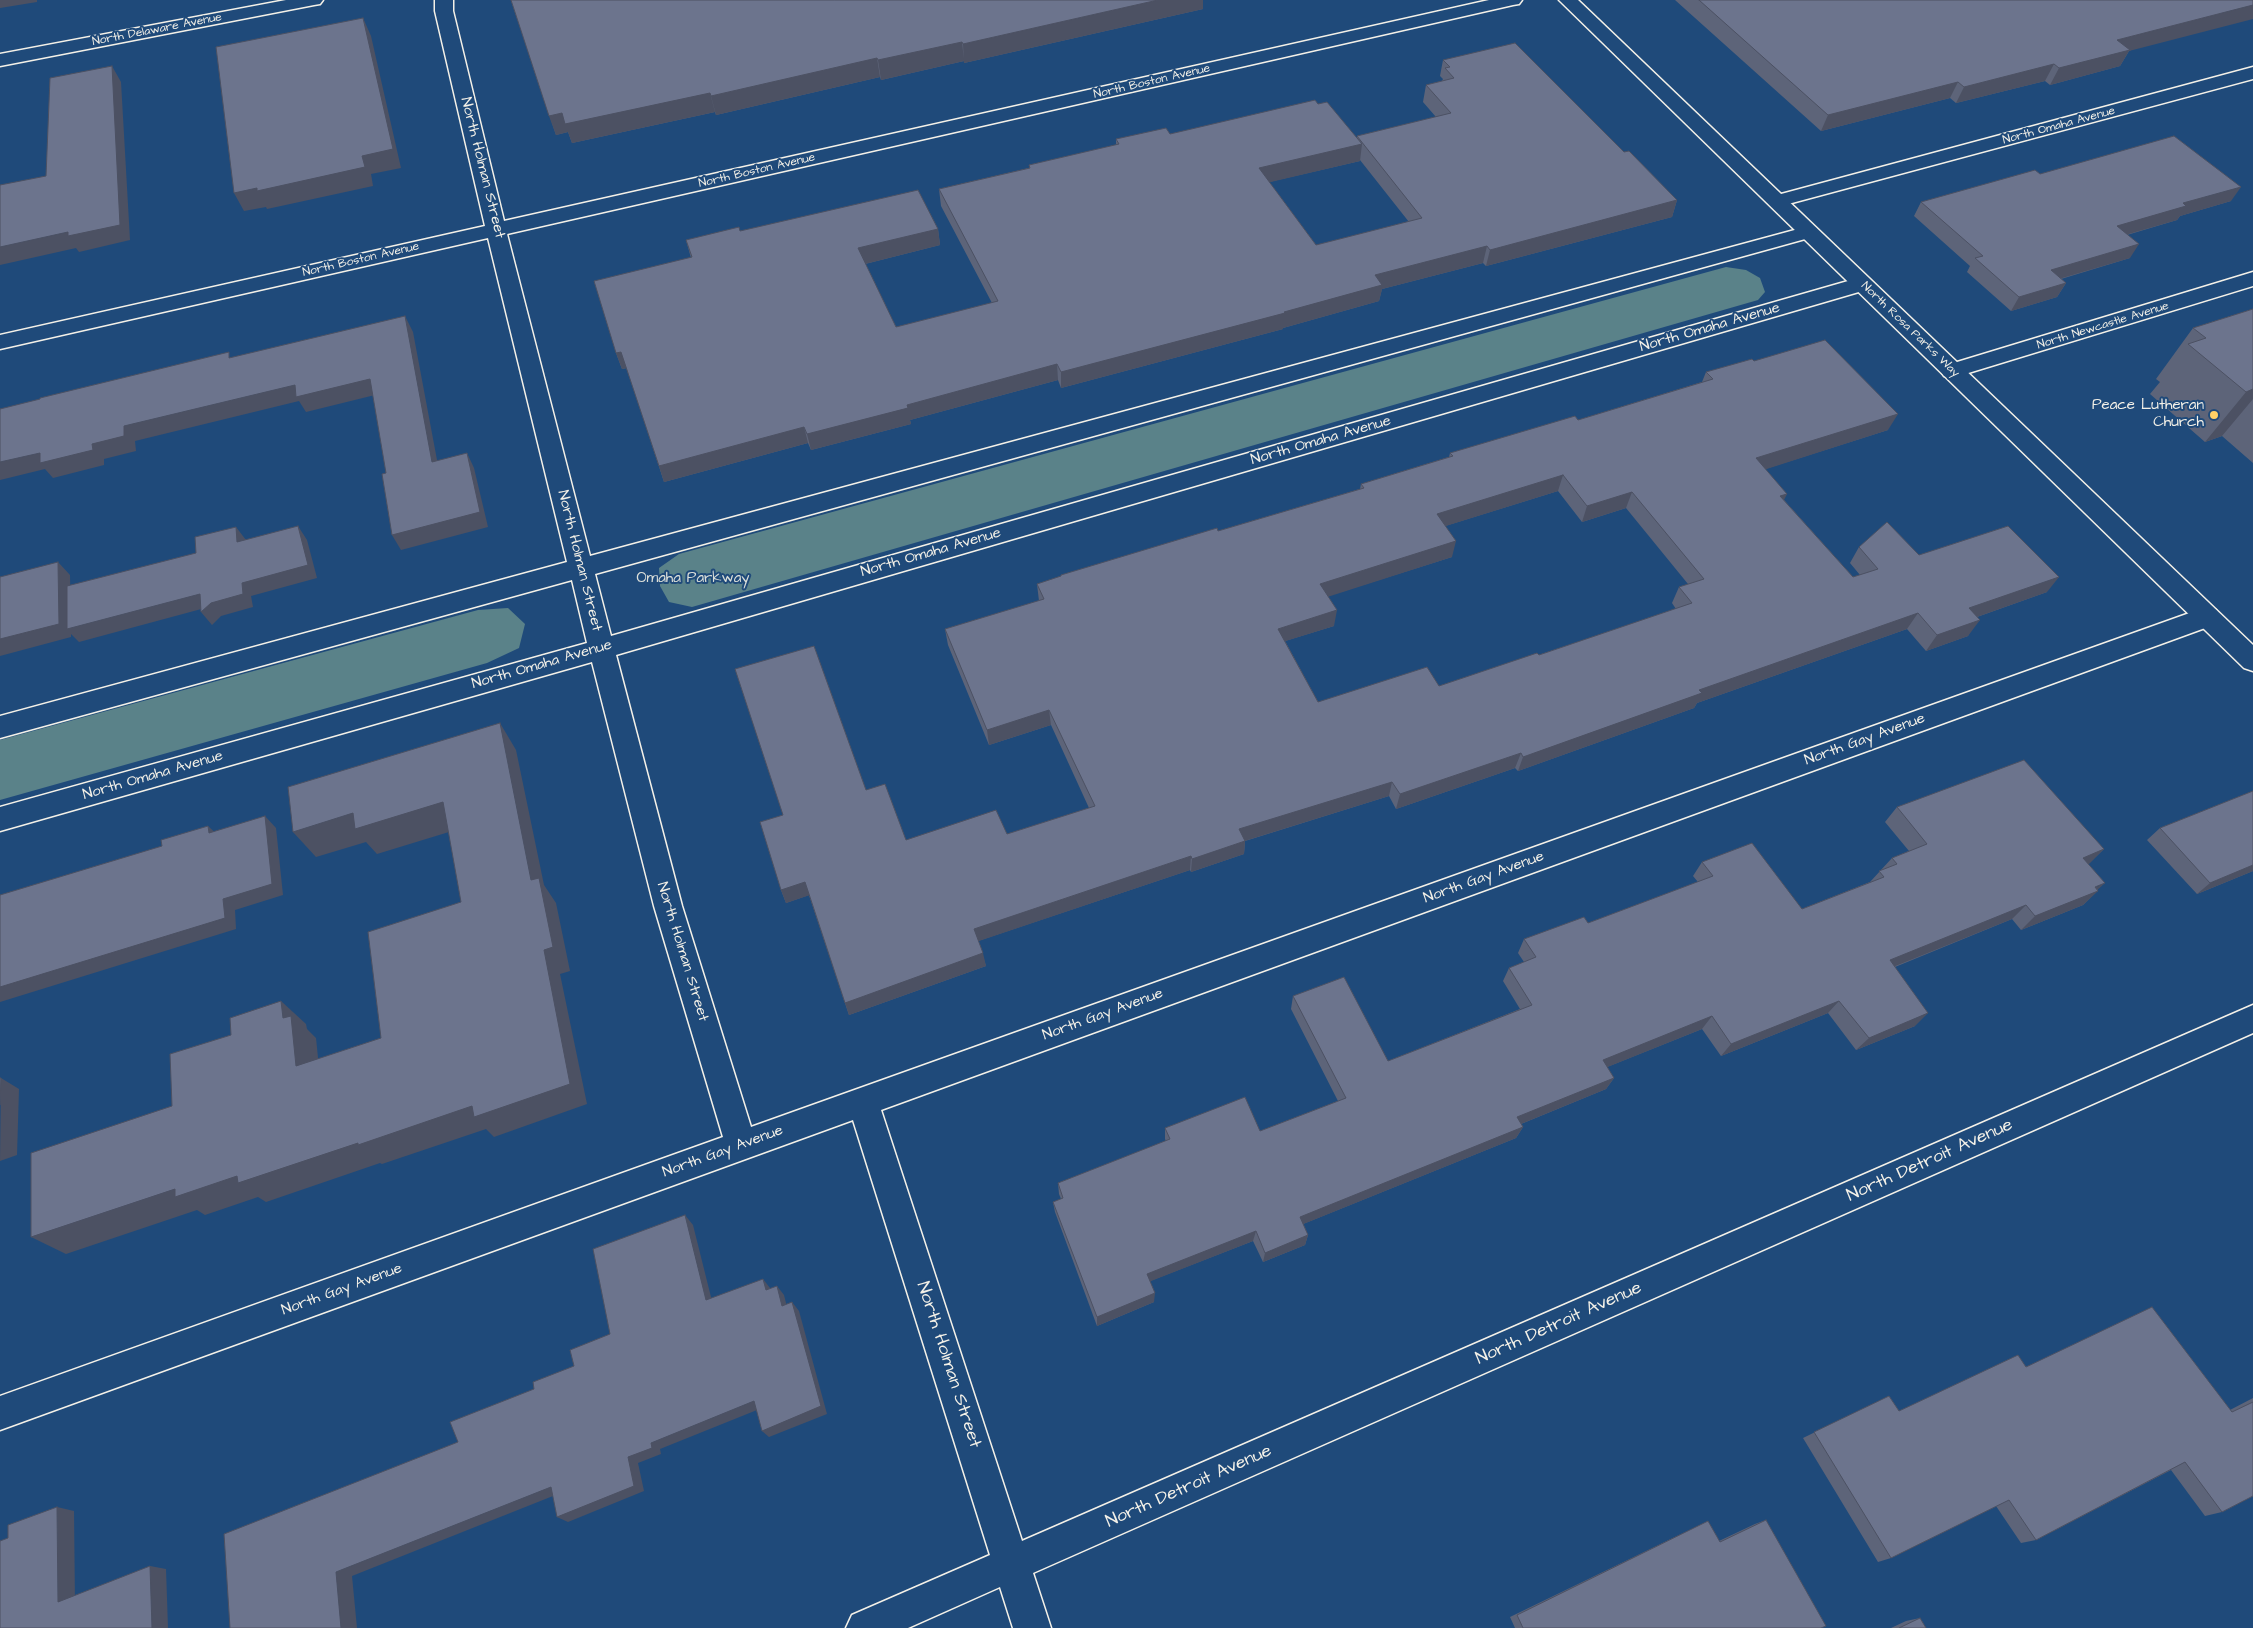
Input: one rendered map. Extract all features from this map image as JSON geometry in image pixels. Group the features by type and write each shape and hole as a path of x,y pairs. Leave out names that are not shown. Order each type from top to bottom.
{"street":[{"name":"North Delaware Avenue","path":"0,60 314,0"},
{"name":"North Holman Street","path":"444,0 444,11 496,230 601,649 668,906 741,1146"},
{"name":"North Boston Avenue","path":"0,342 1513,0"},
{"name":"North Rosa Parks Way","path":"1568,0 2207,618 2253,660"},
{"name":"North Omaha Avenue","path":"1777,201 2253,73"},
{"path":"0,727 1809,232"},
{"name":"North Newcastle Avenue","path":"1952,371 2253,279"},
{"name":"North Omaha Avenue","path":"0,819 601,649 1862,284"},
{"name":"North Gay Avenue","path":"0,1413 2207,618"},
{"name":"North Detroit Avenue","path":"865,1628 2253,1019"},
{"name":"North Holman Street","path":"862,1102 1032,1628"}],"green space":[{"name":"Omaha Parkway","path":"1726,267 1746,270 1760,278 1765,292 1758,300 692,607 669,602 660,586 659,568 679,554"},
{"path":"508,608 525,624 519,648 487,663 0,800 0,740 478,610"}],"building":[{"path":"511,0 1158,0 963,44 962,42 878,60 877,58 711,96 710,93 565,124 562,113 549,116"},
{"path":"1699,0 2253,0 2253,5 2117,40 2130,50 2059,68 2054,64 1964,87 1958,82 1828,115"},
{"path":"363,18 393,149 362,156 365,167 257,191 257,188 234,193 216,47"},
{"path":"1515,43 1624,152 1629,151 1677,200 1490,250 1487,246 1375,275 1382,285 1285,313 1061,372 1057,364 907,405 908,408 807,434 804,427 659,466 621,352 616,353 594,281 692,257 686,240 739,227 740,231 918,190 938,229 858,248 896,327 998,301 939,189 1030,168 1029,165 1119,144 1116,139 1166,128 1170,134 1315,100 1318,104 1327,102 1362,144 1259,168 1316,245 1422,218 1357,136 1451,113 1426,85 1454,78 1445,68 1450,67 1443,60"},
{"path":"112,66 120,225 68,236 68,232 0,247 0,185 46,176 50,78"},
{"path":"2174,136 2241,187 2183,203 2186,206 2117,226 2139,244 2051,270 2066,283 2019,297 1975,258 1983,256 1921,202 2035,170 2040,174"},
{"path":"2253,309 2253,389 2246,392 2188,344 2206,338 2193,328"},
{"path":"405,316 432,462 467,453 480,512 392,535 382,474 386,473 370,379 296,397 295,385 124,426 124,436 92,444 93,450 40,463 40,453 0,462 0,409 229,352 229,358"},
{"path":"1825,340 1898,414 1756,458 1787,494 1780,496 1853,577 1878,569 1859,547 1887,522 1919,555 2008,526 2059,577 1969,608 1980,620 1937,635 1918,613 1699,690 1702,693 1523,757 1521,753 1400,794 1392,782 1239,829 1245,841 1192,859 1191,856 974,929 983,953 845,1003 805,882 781,890 760,822 783,815 735,669 814,646 866,790 885,784 906,840 996,810 1007,834 1095,806 1049,710 987,730 945,629 1044,599 1037,584 1061,575 1217,528 1218,531 1364,488 1361,484 1453,456 1450,453 1575,416 1578,420 1713,379 1706,372 1752,359 1754,361","holes":["1563,475 1587,506 1632,492 1704,579 1679,587 1692,603 1539,655 1537,653 1439,686 1427,667 1318,702 1278,629 1337,610 1320,584 1456,541 1437,514"]},
{"path":"298,526 308,565 242,583 243,594 211,603 201,612 200,594 67,629 67,586 196,553 195,537 236,527 237,542"},
{"path":"58,562 59,624 0,639 0,577"},
{"path":"500,723 531,880 539,878 553,947 544,950 570,1084 474,1117 472,1106 238,1183 237,1176 175,1197 175,1189 31,1237 31,1153 172,1106 170,1054 231,1035 230,1018 281,1001 283,1018 291,1016 296,1066 381,1038 368,932 461,902 443,802 355,829 353,813 293,832 288,787"},
{"path":"2024,760 2104,849 2083,858 2105,883 2095,887 2098,891 2035,916 2026,905 1890,960 1928,1013 1869,1038 1839,1001 1731,1044 1712,1016 1603,1060 1614,1078 1517,1117 1523,1127 1300,1217 1308,1235 1265,1253 1256,1231 1147,1274 1155,1293 1097,1317 1053,1202 1063,1198 1058,1183 1170,1139 1165,1128 1245,1097 1260,1131 1346,1098 1293,996 1344,977 1388,1061 1532,1005 1509,968 1536,957 1524,939 1584,917 1588,923 1713,876 1702,862 1752,843 1802,909 1884,877 1879,871 1897,864 1892,858 1927,844 1897,807"},
{"path":"2253,791 2253,865 2210,883 2160,828"},
{"path":"265,816 272,884 223,899 225,918 0,987 0,895 162,846 161,840 208,826 209,833"},
{"path":"685,1215 706,1300 763,1279 766,1290 777,1286 782,1306 792,1302 821,1406 762,1431 754,1401 651,1443 652,1448 628,1457 634,1486 557,1517 551,1487 336,1572 341,1628 230,1628 224,1534 458,1442 450,1422 534,1389 533,1382 574,1366 570,1350 610,1334 593,1249"},
{"path":"2152,1307 2232,1412 2253,1402 2253,1496 2222,1512 2185,1462 2036,1540 2009,1500 1891,1558 1814,1432 1889,1396 1899,1411 2018,1355 2026,1367"},
{"path":"57,1507 58,1602 150,1566 152,1628 0,1628 0,1541 8,1538 8,1525"},
{"path":"1766,1520 1826,1626 1821,1628 1523,1628 1517,1615 1708,1521 1720,1542"},
{"path":"1920,1618 1926,1628 1899,1628"}],"place":[{"name":"Peace Lutheran Church","path":"2214,415"}]}
